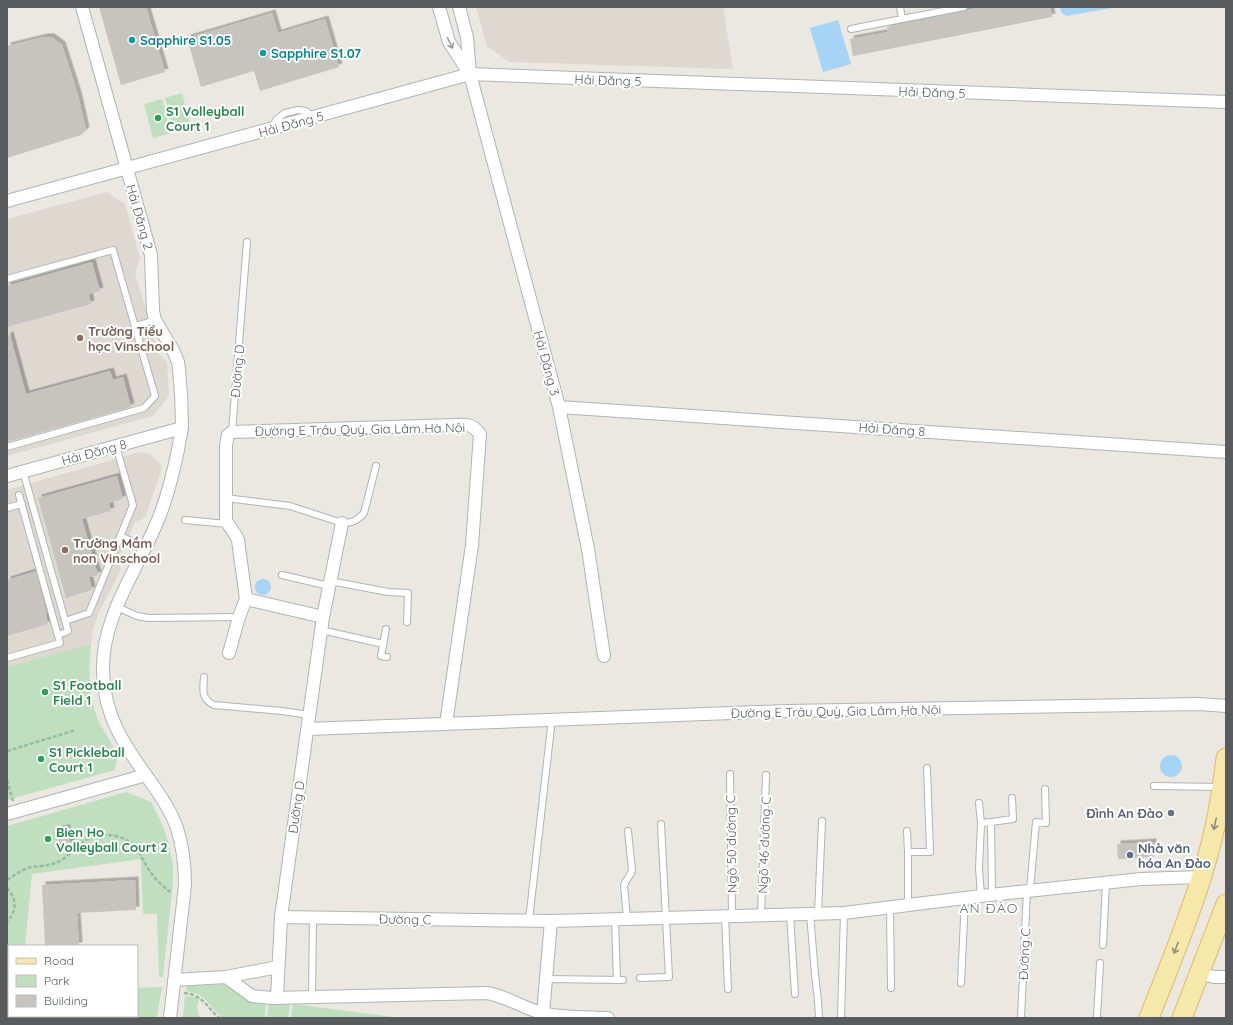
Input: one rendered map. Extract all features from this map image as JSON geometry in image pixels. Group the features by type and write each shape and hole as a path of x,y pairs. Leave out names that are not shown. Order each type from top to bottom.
{"main road":[{"path":"1149,1018 1201,877 1213,834 1226,758"},
{"path":"1182,1018 1226,904"}],"street":[{"name":"Hải Đăng 2","path":"82,7 151,255 152,300 155,320 173,350 178,362 180,377 182,428 174,471 158,521 117,607 106,636 103,655 105,692 110,713 118,733 166,804 177,828 183,851 185,874 170,1018"},
{"name":"Hải Đăng 3","path":"439,7 449,42 470,74"},
{"name":"Hải Đăng 3","path":"459,7 467,37 470,74 559,407 588,549 604,656"},
{"name":"Hải Đăng 5","path":"7,201 470,74 1226,102"},
{"name":"Hải Đăng 8","path":"559,407 1226,452"},
{"name":"Đường E Trâu Quỳ, Gia Lâm Hà Nội","path":"232,432 466,424 474,427 480,434 472,545 446,724"},
{"name":"Hải Đăng 8","path":"7,476 182,428"},
{"name":"Đường D","path":"227,524 226,440 232,432"},
{"name":"Đường D","path":"277,998 281,917 323,617 342,523"},
{"path":"227,524 235,532 238,540 246,599 239,617 229,653"},
{"path":"246,599 323,617"},
{"name":"Đường E Trâu Quỳ, Gia Lâm Hà Nội","path":"307,730 552,719 787,711 1199,704 1226,706"},
{"path":"7,814 146,775"},
{"name":"Đường C","path":"281,917 551,921 761,914 844,913 1106,882 1201,877"},
{"path":"543,1014 551,921"},
{"path":"174,980 226,977 278,967"},
{"path":"1199,974 1214,977 1226,977"},
{"path":"226,977 252,996 312,998 487,993 543,1014 554,1016 608,1018"}],"lane":[{"path":"900,7 902,19"},
{"path":"851,29 964,7"},
{"name":"Đường D","path":"232,432 247,242"},
{"path":"7,279 113,250 155,396 144,408 7,447"},
{"path":"135,326 155,320"},
{"path":"65,621 89,614 133,505 116,446"},
{"path":"226,498 290,506 342,523 351,523 358,520 364,513 376,466"},
{"path":"23,471 68,631 58,635"},
{"path":"7,658 60,643 19,495"},
{"path":"7,508 22,504"},
{"path":"185,520 227,524"},
{"path":"120,536 145,547"},
{"path":"37,558 47,556"},
{"path":"282,575 330,584 388,592 408,593 407,622"},
{"path":"117,607 137,616 148,618 239,617"},
{"path":"386,629 381,656 387,657"},
{"path":"321,630 383,644"},
{"path":"204,677 203,693 208,702 214,705 309,715"},
{"path":"529,920 552,719"},
{"path":"908,852 930,852 927,768"},
{"name":"Ngõ 50 đường C","path":"728,915 730,774"},
{"name":"Ngõ 46 đường C","path":"761,914 766,775"},
{"path":"1154,786 1222,787"},
{"path":"1029,891 1036,822 1046,823 1045,789"},
{"path":"981,823 1013,819 1012,798"},
{"path":"979,802 981,823 979,868 987,895"},
{"path":"819,1018 814,974 814,913 822,821"},
{"path":"987,895 991,822"},
{"path":"640,978 669,977 661,824"},
{"path":"546,980 620,980 621,918 624,885 626,880 631,875 632,870 628,831"},
{"path":"907,831 908,905"},
{"path":"1103,945 1106,882"},
{"name":"Đường C","path":"1021,1018 1029,891"},
{"path":"961,983 965,898"},
{"path":"890,907 891,988"},
{"path":"841,1018 844,913"},
{"path":"790,914 795,994"},
{"path":"728,915 728,989"},
{"path":"312,998 313,918"},
{"path":"1097,1018 1100,963"}],"path":[{"path":"7,751 76,730"},
{"path":"7,780 13,802"},
{"path":"7,880 27,869 57,863 67,857 86,840 99,836 112,835 123,838 132,844 139,851 153,876 174,895"},
{"path":"7,888 15,901 15,909 7,922"},
{"path":"182,993 196,996 206,1002 219,1018"}],"shaded area":[{"path":"476,7 723,7 733,69 509,62 487,46"},
{"name":"Trường Tiểu học Vinschool","path":"107,192 125,204 140,258 135,273 159,353 167,363 169,396 153,416 7,456 7,219"},
{"name":"Trường Mầm non Vinschool","path":"140,452 150,454 158,461 161,466 161,471 145,518 135,522 118,560 121,570 98,614 93,630 91,644 7,667 7,490"}],"green space":[{"path":"182,93 191,127 174,132 165,98"},
{"name":"S1 Volleyball Court 1","path":"162,99 171,133 153,138 144,104"},
{"path":"91,644 90,672 92,699 99,721 117,755 115,770 7,800 7,667"},
{"path":"126,792 151,802 162,824 168,841 173,865 173,882 163,977 159,977 157,914 143,914 141,859 32,874 25,945 8,945 7,986 7,826"},
{"path":"229,984 242,994 266,1005 265,1018 222,1018 204,998 186,991 187,986"},
{"path":"162,987 157,1016 154,1018 72,1017 138,1017 138,988"},
{"path":"185,996 200,998 197,1008 201,1018 183,1018"},
{"path":"269,1003 290,1005 288,1018 267,1018"},
{"path":"293,1004 393,1017 291,1018"}],"water":[{"path":"1060,7 1118,7 1066,16 1061,12"},
{"path":"838,20 851,64 823,72 810,28"},
{"path":"263,579 270,584 271,587 266,594 263,595 256,590 255,587 260,580"},
{"path":"1171,755 1179,758 1182,766 1179,774 1171,777 1163,774 1160,766 1163,758"}],"building":[{"name":"Sapphire S1.05","path":"99,7 146,7 165,72 121,85"},
{"path":"983,7 1050,7 1052,17 853,56 850,39 888,32 887,27"},
{"name":"Sapphire S1.07","path":"272,13 278,33 325,19 339,67 260,91 254,71 201,87 187,38"},
{"path":"44,37 51,37 62,45 78,95 86,130 81,135 7,158 7,46"},
{"path":"92,262 100,291 89,294 91,304 7,327 7,286"},
{"path":"10,335 26,394 110,371 113,380 123,377 131,407 7,442 7,336"},
{"path":"117,476 123,499 109,503 111,511 82,519 98,575 89,577 92,590 66,598 38,498"},
{"path":"36,571 47,614 48,624 7,636 7,580"},
{"path":"66,828 71,844 61,847 56,830"},
{"path":"1153,842 1154,857 1118,859 1117,844"},
{"path":"135,880 136,910 77,913 79,945 45,945 42,885"}],"place":[{"name":"Sapphire S1.05","path":"132,40"},
{"name":"Sapphire S1.07","path":"263,53"},
{"name":"S1 Volleyball Court 1","path":"158,118"},
{"name":"Trường Tiểu học Vinschool","path":"80,338"},
{"name":"Trường Mầm non Vinschool","path":"65,550"},
{"name":"S1 Football Field 1","path":"45,692"},
{"name":"S1 Pickleball Court 1","path":"41,759"},
{"name":"Đình An Đào","path":"1171,813"},
{"name":"Bien Ho Volleyball Court 2","path":"48,839"},
{"name":"Nhà văn hóa An Đào","path":"1130,855"}],"district":[{"name":"AN ĐÀO","path":"989,908"}]}
